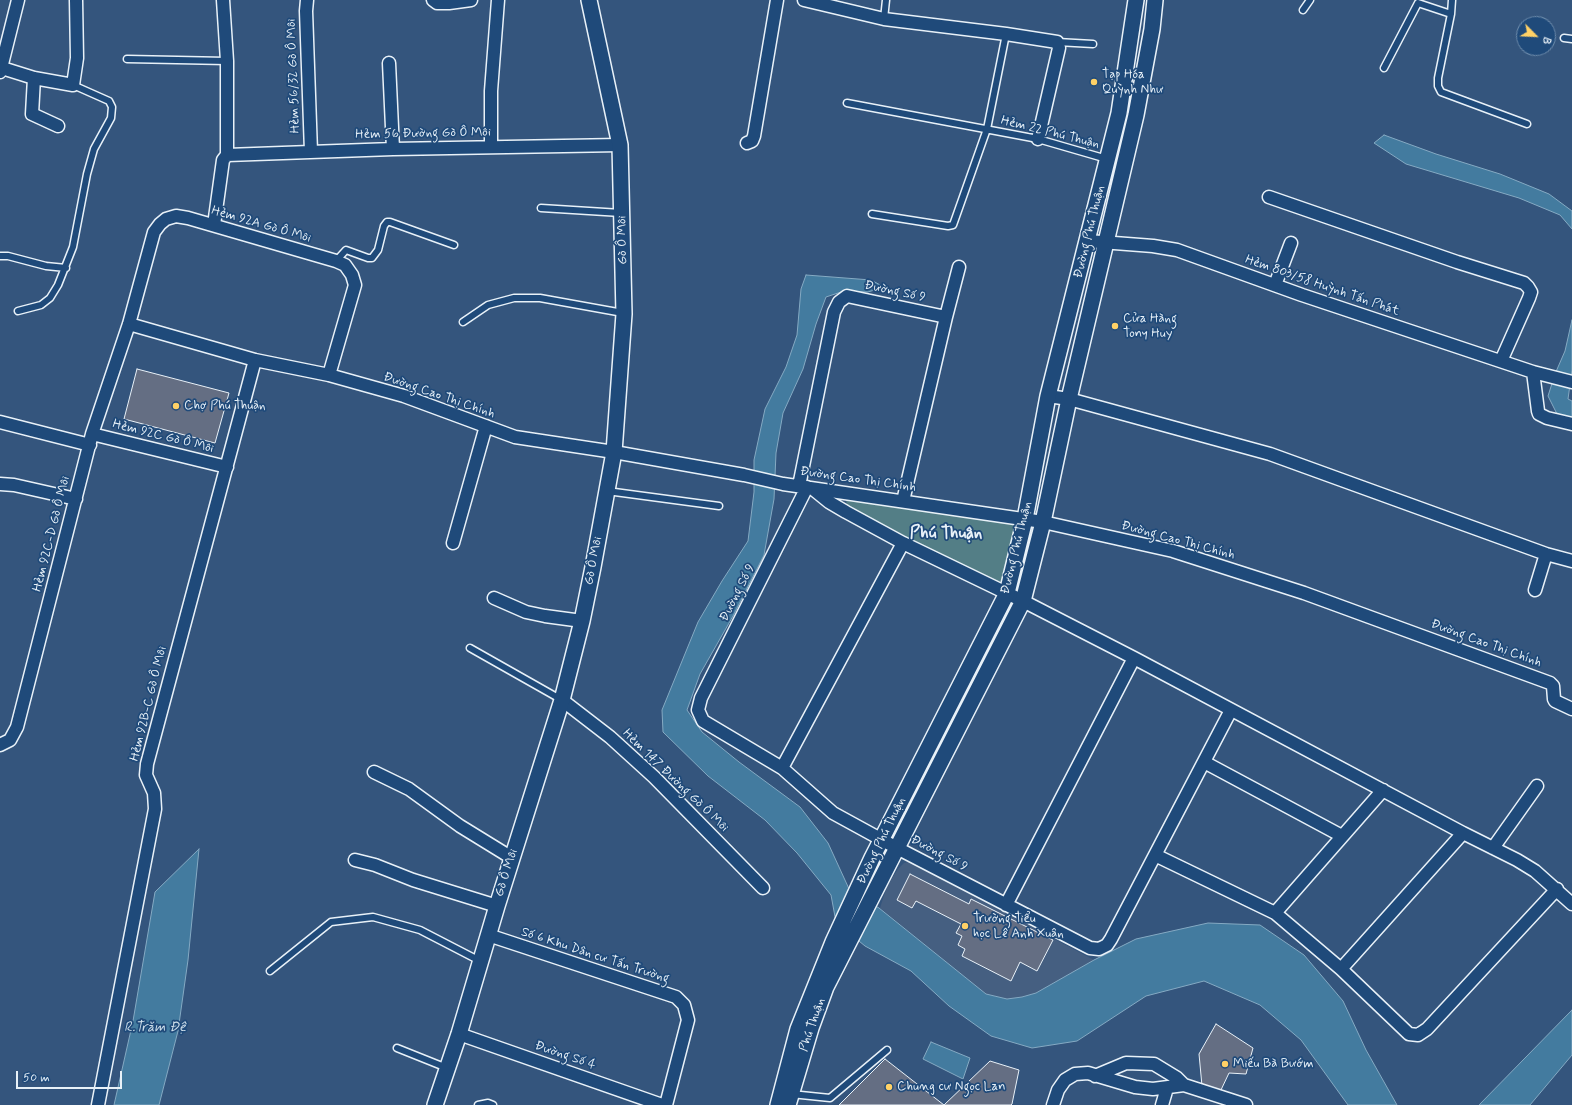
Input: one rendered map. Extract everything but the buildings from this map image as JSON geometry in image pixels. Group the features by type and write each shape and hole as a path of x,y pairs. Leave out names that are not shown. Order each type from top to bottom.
{"street":[{"path":"18,0 4,38 1,70 73,85 77,58 76,0"},
{"path":"214,226 223,160 228,154 223,0"},
{"name":"Hẻm 56/32 Gò Ô Môi","path":"307,0 306,11 311,152"},
{"path":"433,0 437,3 471,0"},
{"path":"491,147 491,91 498,0"},
{"name":"Gò Ô Môi","path":"435,1105 459,1034 488,935 562,700 582,621 614,452 624,314 620,144 589,0"},
{"path":"747,143 752,141 754,136 777,0"},
{"path":"804,0 884,19 1006,34 1056,42 1059,48 1038,139"},
{"name":"Đường Phú Thuận","path":"778,1105 798,1028 839,945 864,877 1007,593 1025,519 1048,396 1119,113 1136,0"},
{"name":"Đường Phú Thuận","path":"839,945 879,885 1023,601 1043,522 1069,399 1105,242 1136,116 1152,29 1155,0"},
{"path":"389,63 392,149"},
{"path":"34,78 32,114 58,126"},
{"name":"Hẻm 56 Đường Gò Ô Môi","path":"228,154 620,144"},
{"path":"1269,197 1449,259 1524,283 1531,292 1501,361"},
{"name":"Hẻm 92A Gò Ô Môi","path":"129,324 154,232 166,219 176,216 188,218 336,261 345,266 352,276 355,285 329,376"},
{"name":"Hẻm 803/58 Huỳnh Tấn Phát","path":"1088,240 1153,246 1177,250 1275,285 1538,374 1572,382"},
{"path":"1275,285 1291,242"},
{"path":"903,501 946,317 960,267"},
{"name":"Đường Số 9","path":"946,317 847,296 839,302 834,312 806,487 701,698 698,710 702,721 782,768 833,813 897,848 1090,948 1099,949 1107,945 1111,939 1231,710"},
{"name":"Đường Cao Thị Chính","path":"129,324 256,360 329,376 404,396 516,437 614,452 744,475 783,484 1043,522 1180,553 1304,593 1550,683 1553,686 1554,699 1556,702 1572,710"},
{"name":"Hẻm 92C-D Gò Ô Môi","path":"0,745 10,740 17,727 91,440 129,324"},
{"name":"Hẻm 92B-C Gò Ô Môi","path":"98,1105 155,809 154,793 146,775 147,764 256,360"},
{"path":"1538,374 1538,411 1540,414 1547,418 1572,424"},
{"path":"1048,396 1069,399 1270,454 1546,554 1572,561"},
{"name":"Hẻm 92C Gò Ô Môi","path":"0,422 227,467"},
{"path":"453,543 486,426"},
{"path":"0,484 14,485 76,499"},
{"path":"806,487 846,512 903,542 1134,658 1493,848 1535,871 1572,904"},
{"path":"782,768 903,542"},
{"path":"1536,590 1546,554"},
{"path":"494,598 526,612 582,621"},
{"path":"1006,905 1134,658"},
{"name":"Hẻm 147 Đường Gò Ô Môi","path":"562,700 610,737 654,777 763,888"},
{"path":"1204,762 1342,836"},
{"path":"374,772 409,789 460,826 512,858"},
{"path":"1493,848 1537,786"},
{"path":"1275,913 1383,790"},
{"path":"1341,969 1463,833"},
{"path":"1155,855 1275,913 1341,969 1409,1034 1418,1035 1428,1029 1556,889"},
{"path":"355,860 375,865 412,880 497,906"},
{"name":"Số 6 Khu Dân cư Tấn Trường","path":"488,935 676,997 684,1005 688,1020 666,1105"},
{"name":"Phú Thuận","path":"790,1100 811,1028 839,945"},
{"name":"Đường Số 4","path":"459,1034 662,1105"},
{"path":"1096,1076 1126,1063 1154,1064 1177,1078 1184,1085 1246,1105"},
{"path":"1053,1105 1058,1090 1065,1080 1075,1074 1088,1074 1135,1087 1153,1089 1184,1085"},
{"path":"1162,1105 1167,1088"}],"lane":[{"path":"884,19 886,0"},
{"path":"1303,10 1310,0"},
{"path":"1452,0 1451,14 1438,78 1438,86 1441,92 1527,124"},
{"path":"1384,68 1418,3 1451,14"},
{"path":"872,214 948,226 953,225 987,129 1006,34"},
{"path":"1564,38 1572,39"},
{"path":"1056,42 1093,44"},
{"path":"127,59 226,61"},
{"path":"18,311 41,305 50,298 66,268 73,247 86,174 94,148 111,118 112,107 108,101 73,85"},
{"name":"Hẻm 22 Phú Thuận","path":"847,103 1038,139 1108,160"},
{"path":"542,208 622,213"},
{"path":"336,261 346,250 372,258 378,250 384,226 387,222 454,245"},
{"path":"0,256 8,256 46,266 66,268"},
{"path":"463,322 488,305 514,298 540,298 624,314"},
{"path":"607,491 719,506"},
{"path":"470,648 562,700"},
{"path":"270,971 332,922 373,917 420,930 480,961"},
{"path":"396,1048 447,1068"},
{"path":"790,1100 830,1098 887,1050"},
{"path":"478,1105 488,1103 494,1105"}],"shaded area":[{"name":"Trường Tiểu học Lê Anh Xuân","path":"909,862 1094,960 1036,993 1007,999 986,994 880,908 887,886 898,869 904,863"}],"green space":[{"path":"854,499 1012,523 1018,526 1005,581 995,582 864,515 847,505 846,500"}],"water":[{"path":"1384,135 1436,154 1500,174 1549,194 1572,211 1572,229 1560,215 1519,198 1406,164 1374,143"},
{"path":"806,275 871,280 884,287 868,292 844,291 826,297 816,324 803,369 783,413 776,453 774,499 764,555 733,616 700,674 687,710 702,732 739,762 800,807 828,843 850,891 879,908 986,994 1007,999 1036,993 1094,960 1136,939 1208,923 1260,925 1304,955 1343,1001 1366,1050 1397,1105 1348,1105 1301,1040 1260,1005 1204,981 1146,996 1077,1041 1032,1048 991,1036 949,1006 911,971 865,946 836,922 831,895 797,853 765,820 708,776 663,732 662,710 698,622 748,541 754,492 754,460 765,409 786,367 797,335 801,289"},
{"path":"1572,320 1572,370 1568,399 1572,401 1572,421 1559,418 1548,396 1555,374 1565,351"},
{"name":"R.Trăm Đệ","path":"199,849 188,960 178,1031 159,1105 114,1105 133,1021 155,892"},
{"path":"1572,1010 1572,1055 1530,1105 1479,1105"},
{"path":"931,1042 970,1058 963,1079 923,1059"}],"place":[{"name":"Tạp Hóa Quỳnh Như","path":"1094,82"},
{"name":"Cửa Hàng Tony Huy","path":"1115,326"},
{"name":"Chợ Phú Thuận","path":"176,406"},
{"name":"Trường Tiểu học Lê Anh Xuân","path":"965,926"},
{"name":"Miếu Bà Bướm","path":"1225,1064"},
{"name":"Chung cư Ngọc Lan","path":"889,1087"}],"district":[{"name":"Phú Thuận","path":"946,534"}]}
